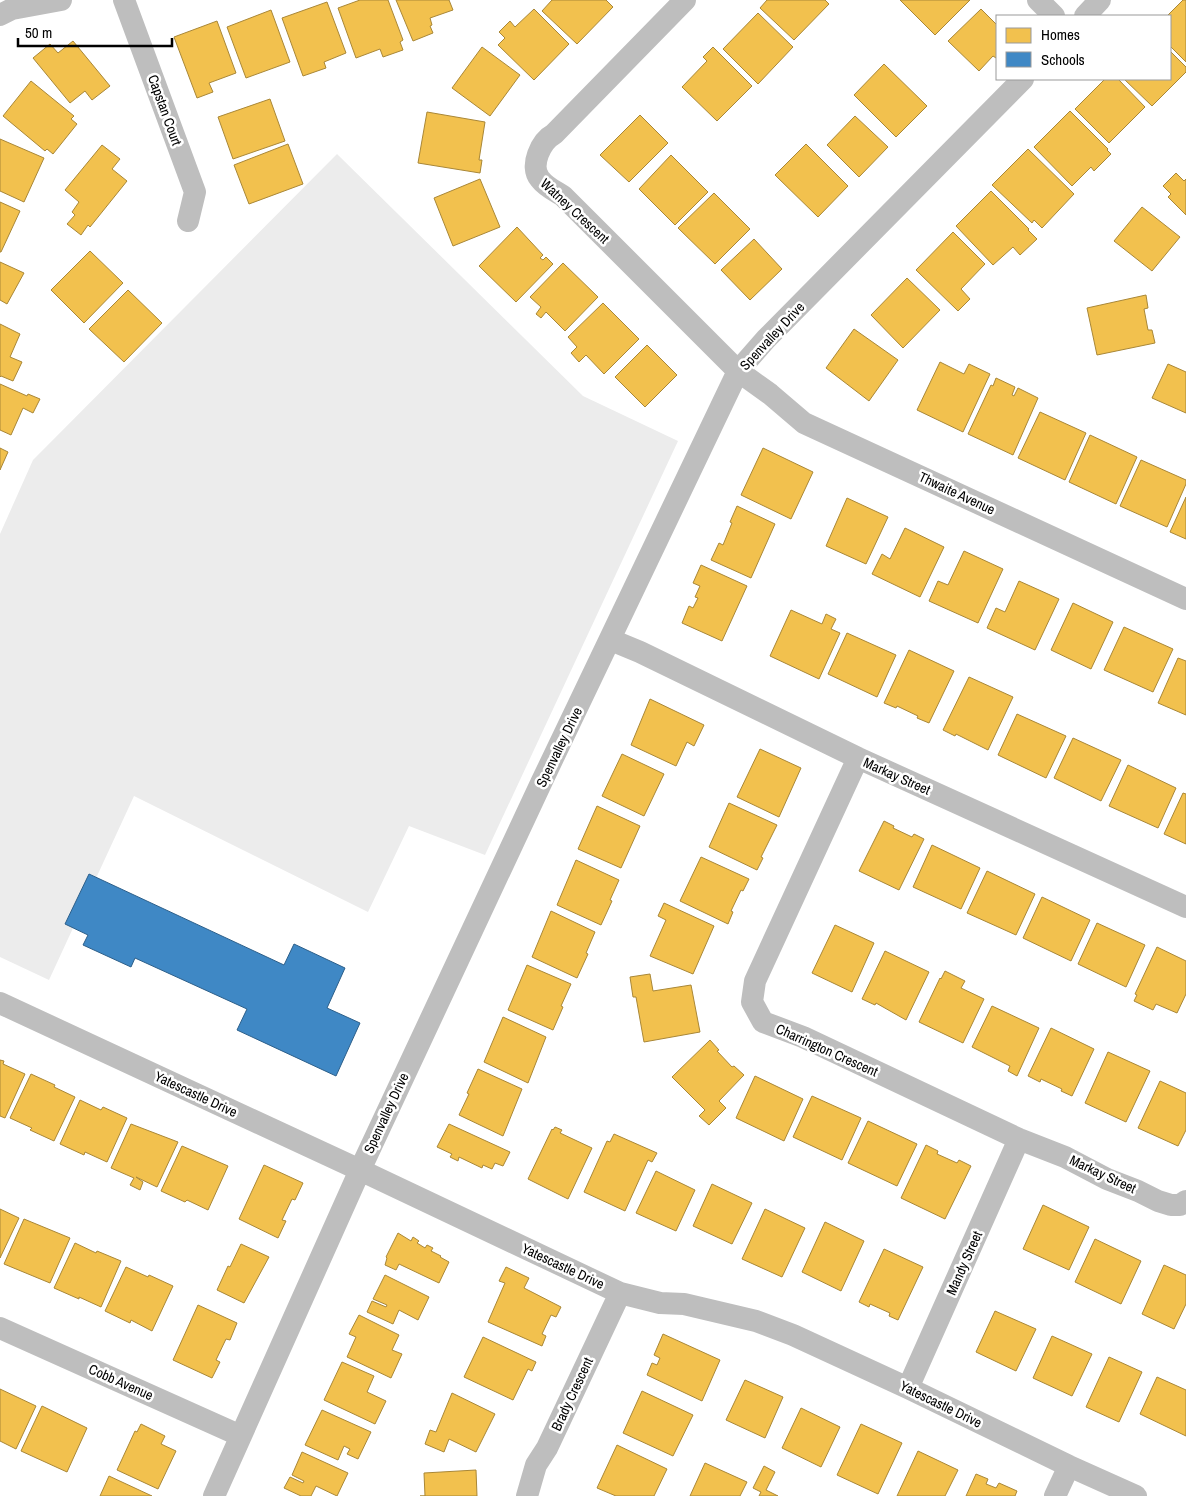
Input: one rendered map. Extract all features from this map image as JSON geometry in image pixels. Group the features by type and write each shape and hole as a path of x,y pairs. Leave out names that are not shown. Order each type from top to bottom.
{"street":[{"path":"0,15 12,9 61,0"},
{"name":"Capstan Court","path":"124,0 195,192 188,221"},
{"name":"Watney Crescent","path":"685,0 554,134 546,138 540,150 536,167 539,178 563,196 738,371"},
{"path":"1038,0 1053,15"},
{"path":"1086,15 1100,0"},
{"name":"Spenvalley Drive","path":"214,1496 360,1170 542,781 738,371 766,339 1022,80"},
{"name":"Thwaite Avenue","path":"738,371 804,422 1186,599"},
{"name":"Markay Street","path":"611,640 640,652 858,758 1186,907"},
{"name":"Charrington Crescent","path":"858,758 765,956 755,980 752,1002 763,1022 803,1037 1019,1138"},
{"name":"Yatescastle Drive","path":"0,1003 620,1293 660,1303 684,1304 756,1321 793,1335 1136,1496"},
{"name":"Markay Street","path":"1019,1138 1065,1156 1107,1179 1158,1201 1171,1205 1180,1205 1186,1201"},
{"name":"Mandy Street","path":"908,1388 1019,1138"},
{"name":"Brady Crescent","path":"527,1496 536,1465 547,1448 620,1293"},
{"name":"Cobb Avenue","path":"0,1328 241,1436"},
{"path":"1055,1496 1069,1466"}],"shaded area":[{"path":"337,154 583,396 678,441 485,855 409,826 368,912 134,796 49,980 0,957 0,534 33,460"}],"building: Homes":[{"path":"360,0 388,0 403,40 400,42 403,50 383,57 380,49 356,58 338,8"},
{"path":"396,0 449,0 453,10 430,18 432,25 430,26 433,33 413,41"},
{"path":"552,0 606,0 613,7 577,44 542,11"},
{"path":"767,0 825,0 829,4 794,40 760,8"},
{"path":"900,0 970,0 935,35"},
{"path":"1183,0 1186,0 1186,62 1171,47 1171,15 1168,15"},
{"path":"327,2 346,53 324,62 326,68 303,76 282,18"},
{"path":"534,9 569,44 534,80 498,45 505,38 499,32 510,21 515,27"},
{"path":"981,9 996,24 996,58 993,56 979,71 948,41"},
{"path":"271,10 290,62 246,78 227,27"},
{"path":"758,13 793,47 758,84 723,49"},
{"path":"217,21 236,73 209,83 213,92 197,98 174,37"},
{"path":"73,41 110,86 92,100 85,91 70,103 33,58 50,44 58,53"},
{"path":"482,47 520,75 490,116 452,88"},
{"path":"713,47 752,86 717,121 682,87 707,61 703,57"},
{"path":"1171,52 1186,67 1186,72 1152,106 1125,80 1171,80"},
{"path":"884,64 927,106 896,137 854,95"},
{"path":"1104,80 1119,80 1145,107 1109,143 1075,109"},
{"path":"31,81 74,116 71,119 77,124 53,154 47,149 45,151 3,116"},
{"path":"270,99 285,141 233,159 218,117"},
{"path":"1070,111 1111,154 1094,171 1091,167 1072,186 1034,147"},
{"path":"427,112 485,122 479,160 482,160 480,173 418,163"},
{"path":"640,115 668,143 629,182 600,155"},
{"path":"855,116 888,147 859,177 827,145"},
{"path":"0,139 44,158 24,202 0,191"},
{"path":"288,144 303,184 249,204 234,165"},
{"path":"806,144 848,186 818,217 775,175"},
{"path":"102,145 120,159 112,169 127,181 90,227 88,225 81,235 67,224 75,215 72,212 79,202 65,190"},
{"path":"1028,149 1074,194 1042,228 1034,220 1032,223 992,185"},
{"path":"671,155 708,192 675,225 639,189"},
{"path":"1176,173 1184,181 1186,179 1186,215 1168,197 1171,194 1163,186"},
{"path":"480,179 500,227 453,246 434,198"},
{"path":"991,191 1037,239 1020,255 1013,247 993,265 956,226"},
{"path":"714,193 750,229 715,264 678,228"},
{"path":"0,202 20,211 1,252 0,252"},
{"path":"1142,207 1180,237 1152,271 1114,241"},
{"path":"517,227 543,255 540,258 543,260 546,257 553,264 516,302 479,266"},
{"path":"953,232 985,264 961,289 970,299 958,311 916,270"},
{"path":"754,239 782,269 750,300 721,270"},
{"path":"90,251 123,283 84,323 51,290"},
{"path":"0,262 24,273 7,304 0,300"},
{"path":"563,263 598,297 565,331 546,312 541,318 536,314 541,307 530,297"},
{"path":"907,278 940,310 903,348 871,315"},
{"path":"128,290 162,323 124,362 89,329"},
{"path":"1146,295 1148,308 1144,309 1148,330 1152,330 1155,343 1097,355 1087,308"},
{"path":"603,303 639,339 604,374 586,355 579,362 571,353 577,347 568,337"},
{"path":"0,324 20,334 10,357 22,362 13,381 0,377"},
{"path":"854,329 898,360 869,401 826,368"},
{"path":"647,345 677,375 645,407 615,377"},
{"path":"940,362 964,374 969,364 990,374 963,432 917,410"},
{"path":"1168,364 1186,372 1186,413 1152,398"},
{"path":"996,378 1015,387 1012,395 1014,396 1018,388 1038,398 1013,455 968,434"},
{"path":"0,384 27,396 28,394 40,399 33,413 23,408 11,435 0,430"},
{"path":"1040,412 1086,433 1065,480 1018,458"},
{"path":"1090,435 1137,457 1116,504 1069,482"},
{"path":"0,448 8,452 0,470"},
{"path":"763,448 813,472 791,519 741,495"},
{"path":"1141,460 1186,480 1167,527 1120,506"},
{"path":"1186,497 1186,539 1170,532"},
{"path":"847,498 888,517 866,564 826,546"},
{"path":"737,506 775,524 751,578 711,560 719,543 723,545"},
{"path":"905,528 944,547 920,597 872,574 882,554 890,559"},
{"path":"964,551 1003,569 978,623 929,601 938,581 948,585"},
{"path":"701,565 747,586 722,641 682,623 689,606 693,608 698,598 695,597 700,586 693,583"},
{"path":"1019,581 1059,599 1035,650 987,628 996,608 1005,612"},
{"path":"1073,603 1113,622 1091,669 1051,650"},
{"path":"791,610 822,624 826,614 836,619 831,629 840,633 819,679 770,656"},
{"path":"1124,627 1173,649 1153,692 1104,670"},
{"path":"847,633 896,655 877,697 828,674"},
{"path":"909,650 954,671 929,723 897,706 896,708 884,703"},
{"path":"1178,658 1186,661 1186,715 1158,703"},
{"path":"969,677 1013,697 988,750 956,734 955,736 943,730"},
{"path":"650,699 704,725 694,746 687,742 676,766 631,745"},
{"path":"1017,714 1066,736 1046,778 998,755"},
{"path":"1073,738 1121,760 1101,801 1054,778"},
{"path":"760,749 801,768 779,817 737,797"},
{"path":"622,754 664,774 644,816 602,796"},
{"path":"1128,765 1176,788 1158,828 1109,806"},
{"path":"1183,793 1186,794 1186,844 1164,834"},
{"path":"729,803 777,825 761,857 763,858 757,870 709,847"},
{"path":"597,806 640,826 621,868 578,849"},
{"path":"884,821 894,826 893,828 912,837 914,834 924,839 899,890 859,871"},
{"path":"932,845 980,868 961,909 913,887"},
{"path":"701,857 749,879 743,891 741,890 731,911 733,912 728,924 680,901"},
{"path":"576,860 619,880 601,925 557,905"},
{"path":"987,871 1035,894 1016,935 967,913"},
{"path":"1042,897 1090,920 1071,961 1023,938"},
{"path":"664,903 714,926 693,974 650,956 666,920 658,916"},
{"path":"551,911 595,932 577,978 532,957"},
{"path":"1097,923 1145,945 1126,987 1078,964"},
{"path":"835,925 874,943 852,992 812,973"},
{"path":"1157,947 1186,961 1186,994 1177,1013 1156,1004 1153,1010 1134,1001 1137,995 1135,994"},
{"path":"885,951 929,972 906,1020 876,1003 875,1005 862,999"},
{"path":"527,965 571,984 553,1030 508,1010"},
{"path":"945,971 965,981 961,988 984,999 963,1043 919,1022"},
{"path":"650,974 653,991 691,985 700,1032 644,1042 636,997 633,997 630,977"},
{"path":"992,1006 1039,1028 1017,1076 1008,1071 1010,1066 972,1047"},
{"path":"503,1017 546,1037 528,1083 484,1062"},
{"path":"1051,1028 1094,1049 1072,1096 1041,1079 1040,1082 1028,1076"},
{"path":"710,1040 719,1050 717,1051 732,1067 734,1066 744,1075 719,1101 726,1108 709,1125 699,1116 705,1110 672,1077"},
{"path":"1108,1052 1150,1071 1126,1122 1085,1103"},
{"path":"0,1060 4,1061 3,1064 25,1074 5,1118 0,1116"},
{"path":"478,1069 522,1089 503,1136 459,1115"},
{"path":"31,1074 75,1097 54,1141 10,1118"},
{"path":"755,1076 803,1099 784,1141 736,1118"},
{"path":"1160,1081 1186,1093 1186,1130 1178,1146 1138,1128"},
{"path":"812,1096 861,1118 842,1160 793,1137"},
{"path":"80,1100 101,1110 103,1107 127,1118 107,1162 85,1152 84,1155 60,1144"},
{"path":"868,1121 917,1144 897,1186 848,1163"},
{"path":"131,1124 178,1142 157,1187 136,1177 143,1182 140,1190 130,1185 134,1178 111,1168"},
{"path":"449,1124 510,1152 503,1166 495,1163 492,1169 483,1165 482,1168 459,1157 458,1161 450,1157 452,1154 437,1147"},
{"path":"555,1127 562,1130 560,1133 592,1148 568,1199 528,1179 552,1129"},
{"path":"614,1134 657,1153 652,1162 648,1160 625,1211 584,1192 607,1141 610,1142"},
{"path":"926,1145 938,1151 937,1154 957,1163 959,1160 971,1166 945,1219 901,1198"},
{"path":"182,1146 228,1166 208,1210 161,1191"},
{"path":"264,1165 303,1183 295,1200 292,1199 282,1220 286,1221 278,1238 239,1219"},
{"path":"656,1171 695,1190 676,1231 636,1213"},
{"path":"712,1184 752,1203 732,1244 693,1226"},
{"path":"1043,1205 1089,1227 1069,1270 1023,1249"},
{"path":"0,1209 19,1218 0,1258"},
{"path":"765,1209 805,1228 782,1277 742,1259"},
{"path":"24,1219 70,1238 50,1283 4,1264"},
{"path":"825,1222 864,1241 841,1291 802,1272"},
{"path":"398,1233 411,1241 413,1237 419,1241 417,1243 425,1248 427,1245 433,1248 431,1251 449,1262 439,1283 399,1264 396,1270 385,1265 386,1257"},
{"path":"1095,1239 1141,1261 1121,1304 1075,1282"},
{"path":"75,1243 96,1253 97,1251 121,1261 101,1307 54,1288"},
{"path":"241,1244 269,1257 244,1303 217,1290"},
{"path":"884,1249 923,1267 898,1320 889,1316 890,1313 870,1304 869,1307 859,1302"},
{"path":"1164,1265 1186,1275 1186,1304 1174,1329 1142,1314"},
{"path":"126,1267 173,1286 152,1331 131,1320 130,1323 105,1311"},
{"path":"506,1267 529,1278 524,1288 561,1307 556,1317 551,1315 542,1334 546,1336 542,1346 488,1322 505,1283 499,1281"},
{"path":"385,1275 429,1297 418,1320 399,1310 393,1324 367,1312 372,1301 386,1307 387,1305 373,1299"},
{"path":"198,1305 237,1323 230,1340 226,1339 216,1360 220,1362 212,1378 173,1360"},
{"path":"995,1311 1036,1329 1016,1371 976,1352"},
{"path":"359,1315 399,1335 392,1350 402,1354 391,1378 347,1357 356,1337 349,1334"},
{"path":"663,1334 720,1360 702,1401 647,1375 652,1363 657,1365 660,1358 654,1355"},
{"path":"1052,1336 1092,1354 1072,1396 1033,1378"},
{"path":"483,1337 536,1362 532,1371 528,1369 513,1400 464,1377"},
{"path":"1109,1357 1142,1372 1119,1422 1086,1407"},
{"path":"342,1362 374,1376 367,1392 386,1401 375,1424 324,1400"},
{"path":"1157,1377 1186,1390 1186,1436 1140,1414"},
{"path":"745,1380 783,1397 765,1438 726,1420"},
{"path":"0,1389 36,1406 16,1449 0,1441"},
{"path":"642,1391 693,1415 673,1456 623,1433"},
{"path":"452,1393 495,1414 476,1452 449,1439 444,1452 425,1444 430,1430 436,1432"},
{"path":"42,1406 87,1428 67,1472 21,1451"},
{"path":"801,1408 840,1427 821,1467 782,1448"},
{"path":"322,1410 371,1432 358,1459 347,1454 350,1449 344,1446 338,1460 305,1445"},
{"path":"141,1424 165,1436 161,1444 176,1451 158,1489 117,1470 135,1431 137,1432"},
{"path":"861,1424 902,1443 878,1494 837,1475"},
{"path":"617,1445 667,1469 654,1496 616,1496 597,1488"},
{"path":"918,1451 958,1470 945,1496 897,1496"},
{"path":"302,1452 348,1473 337,1496 316,1486 311,1496 301,1496 284,1488 290,1477 303,1483 304,1481 292,1475"},
{"path":"705,1463 747,1482 740,1496 690,1496"},
{"path":"764,1466 775,1472 766,1490 778,1496 759,1496 761,1492 753,1488"},
{"path":"476,1470 477,1496 425,1496 424,1473"},
{"path":"976,1474 988,1479 986,1484 996,1488 999,1483 1017,1491 1015,1496 966,1496"},
{"path":"109,1476 152,1496 100,1496"}],"building: Schools":[{"path":"89,874 284,965 294,944 345,968 327,1008 360,1023 336,1076 237,1030 247,1009 135,958 131,967 83,945 88,935 65,924"}]}
